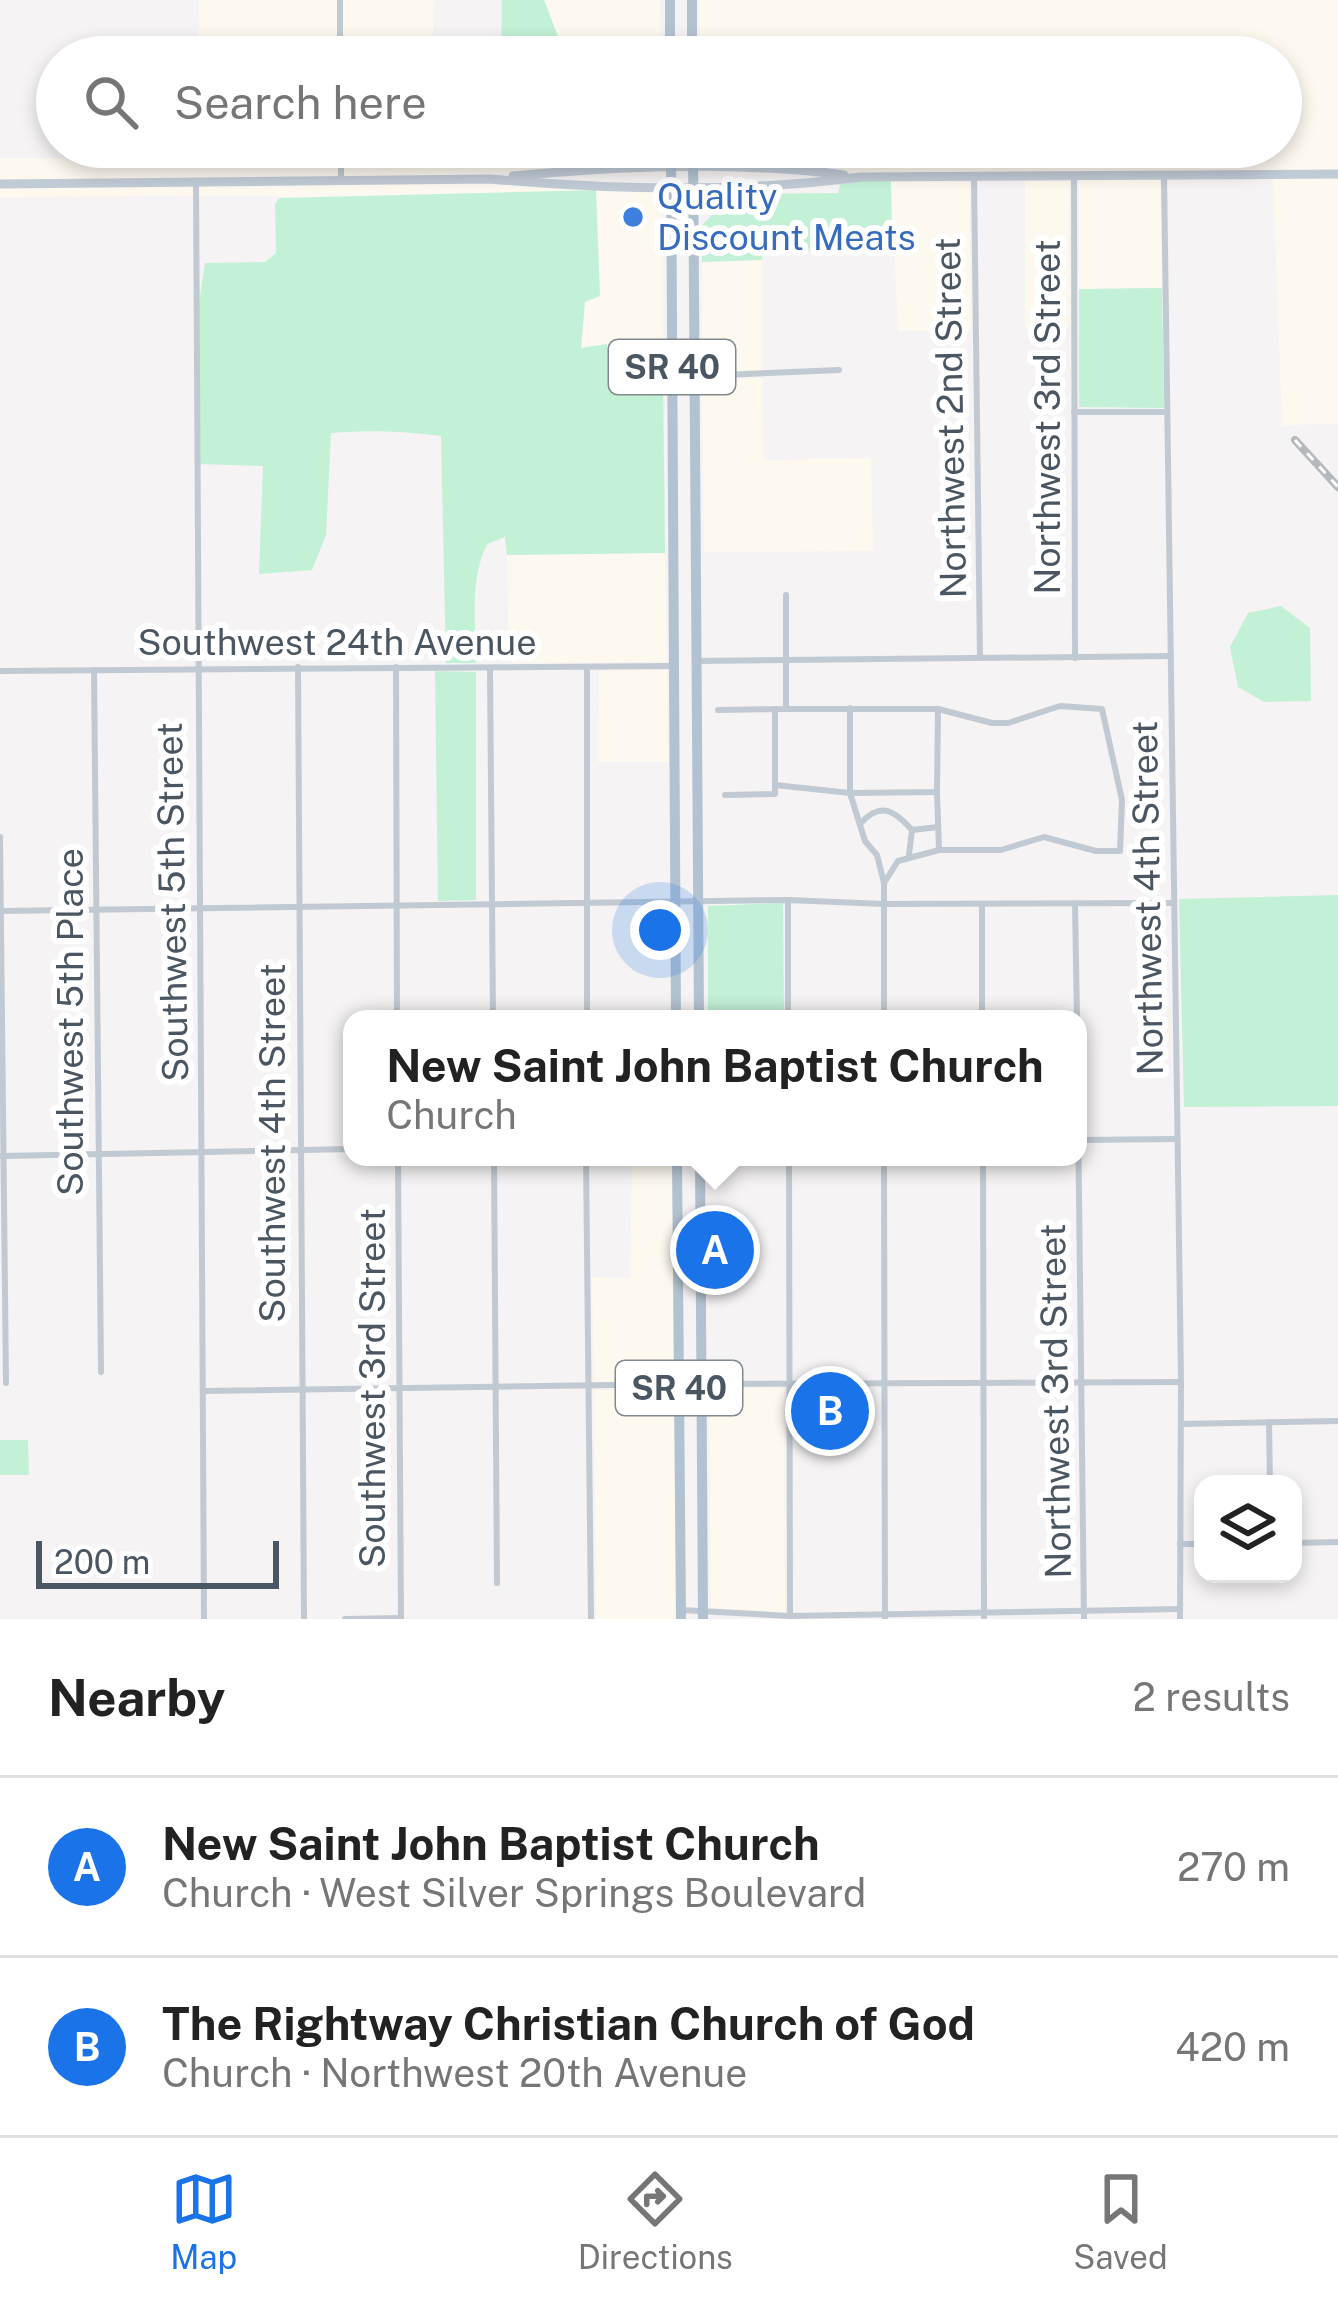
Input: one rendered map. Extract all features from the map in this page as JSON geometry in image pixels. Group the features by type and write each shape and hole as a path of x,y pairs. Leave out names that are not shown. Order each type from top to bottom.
{"main road":[{"path":"670,0 670,36"},
{"path":"692,0 692,36"},
{"path":"490,179 671,168 800,169 861,177 1338,174"},
{"name":"SR 40","path":"671,168 676,1010"},
{"name":"SR 40","path":"694,168 699,1010"},
{"path":"0,184 490,179 568,186 694,186 802,184 861,177"},
{"path":"674,628 687,655 696,661"},
{"path":"674,666 685,671 697,705"},
{"name":"SR 40","path":"677,1166 681,1615"},
{"path":"693,1166 694,1221 700,1226"},
{"name":"SR 40","path":"700,1166 703,1615"},
{"path":"679,1358 701,1384"},
{"path":"679,1384 701,1409"}],"street":[{"path":"340,0 340,36"},
{"path":"341,168 341,179"},
{"name":"Northwest 3rd Street","path":"1074,176 1075,658"},
{"name":"Northwest 4th Street","path":"1164,176 1181,1382 1180,1619"},
{"name":"Northwest 2nd Street","path":"974,178 980,658"},
{"name":"Southwest 5th Street","path":"196,184 204,1619"},
{"path":"672,377 839,370"},
{"path":"1074,412 1168,412"},
{"path":"785,596 786,709"},
{"path":"696,661 1172,656"},
{"name":"Southwest 24th Avenue","path":"0,671 674,666"},
{"name":"Southwest 4th Street","path":"298,667 304,1619"},
{"path":"396,667 398,1010"},
{"path":"587,667 587,1010"},
{"path":"490,668 493,1010"},
{"name":"Southwest 5th Place","path":"94,670 101,1372"},
{"path":"718,710 938,709 992,723 1060,706 1102,709 1122,800 1120,851 1096,851 1044,837 1000,850 939,850 898,861 884,883"},
{"path":"850,708 850,793 884,883 884,1010"},
{"path":"725,795 775,794 775,709"},
{"path":"938,709 939,850"},
{"path":"775,785 850,793 937,792"},
{"path":"860,824 883,808 912,830"},
{"path":"912,830 938,827"},
{"path":"909,856 912,830"},
{"path":"0,837 6,1382"},
{"path":"877,855 898,861"},
{"path":"0,911 788,900 1172,903"},
{"path":"788,900 788,1010"},
{"path":"982,904 982,1010"},
{"path":"1076,904 1077,1010"},
{"path":"1087,1140 1178,1139"},
{"path":"2,1156 343,1150"},
{"name":"Southwest 3rd Street","path":"398,1166 400,1618"},
{"path":"494,1166 497,1582"},
{"path":"586,1166 591,1619"},
{"path":"789,1166 790,1617"},
{"path":"884,1166 885,1617"},
{"path":"982,1166 984,1616"},
{"name":"Northwest 3rd Street","path":"1078,1166 1084,1615"},
{"path":"701,1384 1181,1382"},
{"path":"204,1391 679,1384"},
{"path":"1180,1424 1338,1421"},
{"path":"1269,1422 1270,1475"},
{"path":"1302,1543 1338,1543"},
{"path":"1180,1544 1194,1544"},
{"path":"681,1615 1084,1615 1180,1609"},
{"path":"345,1619 400,1618"}],"shaded area":[{"path":"199,0 434,0 433,36 198,36"},
{"path":"544,0 660,0 661,36 558,36"},
{"path":"699,0 1338,0 1338,170 861,173 824,168 1302,168 1302,36 700,36"},
{"path":"0,158 36,158 36,168 558,168 490,175 0,180"},
{"path":"1338,178 1338,424 1282,425 1273,179"},
{"path":"1079,180 1160,180 1162,288 1079,289"},
{"path":"891,181 969,182 971,331 898,331"},
{"path":"1025,181 1069,181 1069,328 1025,329"},
{"path":"490,183 571,190 661,190 663,377 644,394 625,393 615,381 612,361 581,349 585,302 600,295 596,191 303,199 0,197 0,188"},
{"path":"762,260 762,370 702,372 702,262"},
{"path":"762,378 763,460 871,458 873,551 704,552 702,381"},
{"path":"665,553 667,662 512,663 515,640 508,625 507,555"},
{"path":"667,670 668,762 598,762 599,671"},
{"path":"632,1166 672,1166 674,1380 594,1382 592,1277 630,1278"},
{"path":"709,1388 784,1388 785,1612 711,1608"},
{"path":"674,1389 676,1619 596,1619 594,1390"}],"green space":[{"path":"502,0 544,0 558,36 501,36"},
{"path":"891,181 892,248 763,251 762,260 702,262 702,225 733,194 838,193 840,184"},
{"path":"596,190 600,296 585,302 581,348 607,344 615,381 625,393 644,394 663,377 665,553 507,555 505,537 487,544 476,587 476,663 446,663 441,436 345,432 331,433 326,535 312,570 259,574 263,466 198,464 198,310 205,263 265,262 276,253 275,205 279,198"},
{"path":"1162,288 1164,408 1079,407 1079,289"},
{"path":"1281,606 1310,628 1311,701 1264,702 1238,687 1230,647 1248,613"},
{"path":"435,671 476,672 476,900 438,901"},
{"path":"1338,895 1338,1106 1184,1107 1179,899"},
{"path":"783,903 784,1010 708,1010 708,906"},
{"path":"0,1440 28,1440 29,1475 0,1475"}],"railway":[{"path":"1295,440 1338,487"}],"place":[{"name":"Quality Discount Meats","path":"633,217"},
{"name":"New Saint John Baptist Church","path":"715,1250"},
{"name":"The Rightway Christian Church of God","path":"830,1411"}]}
